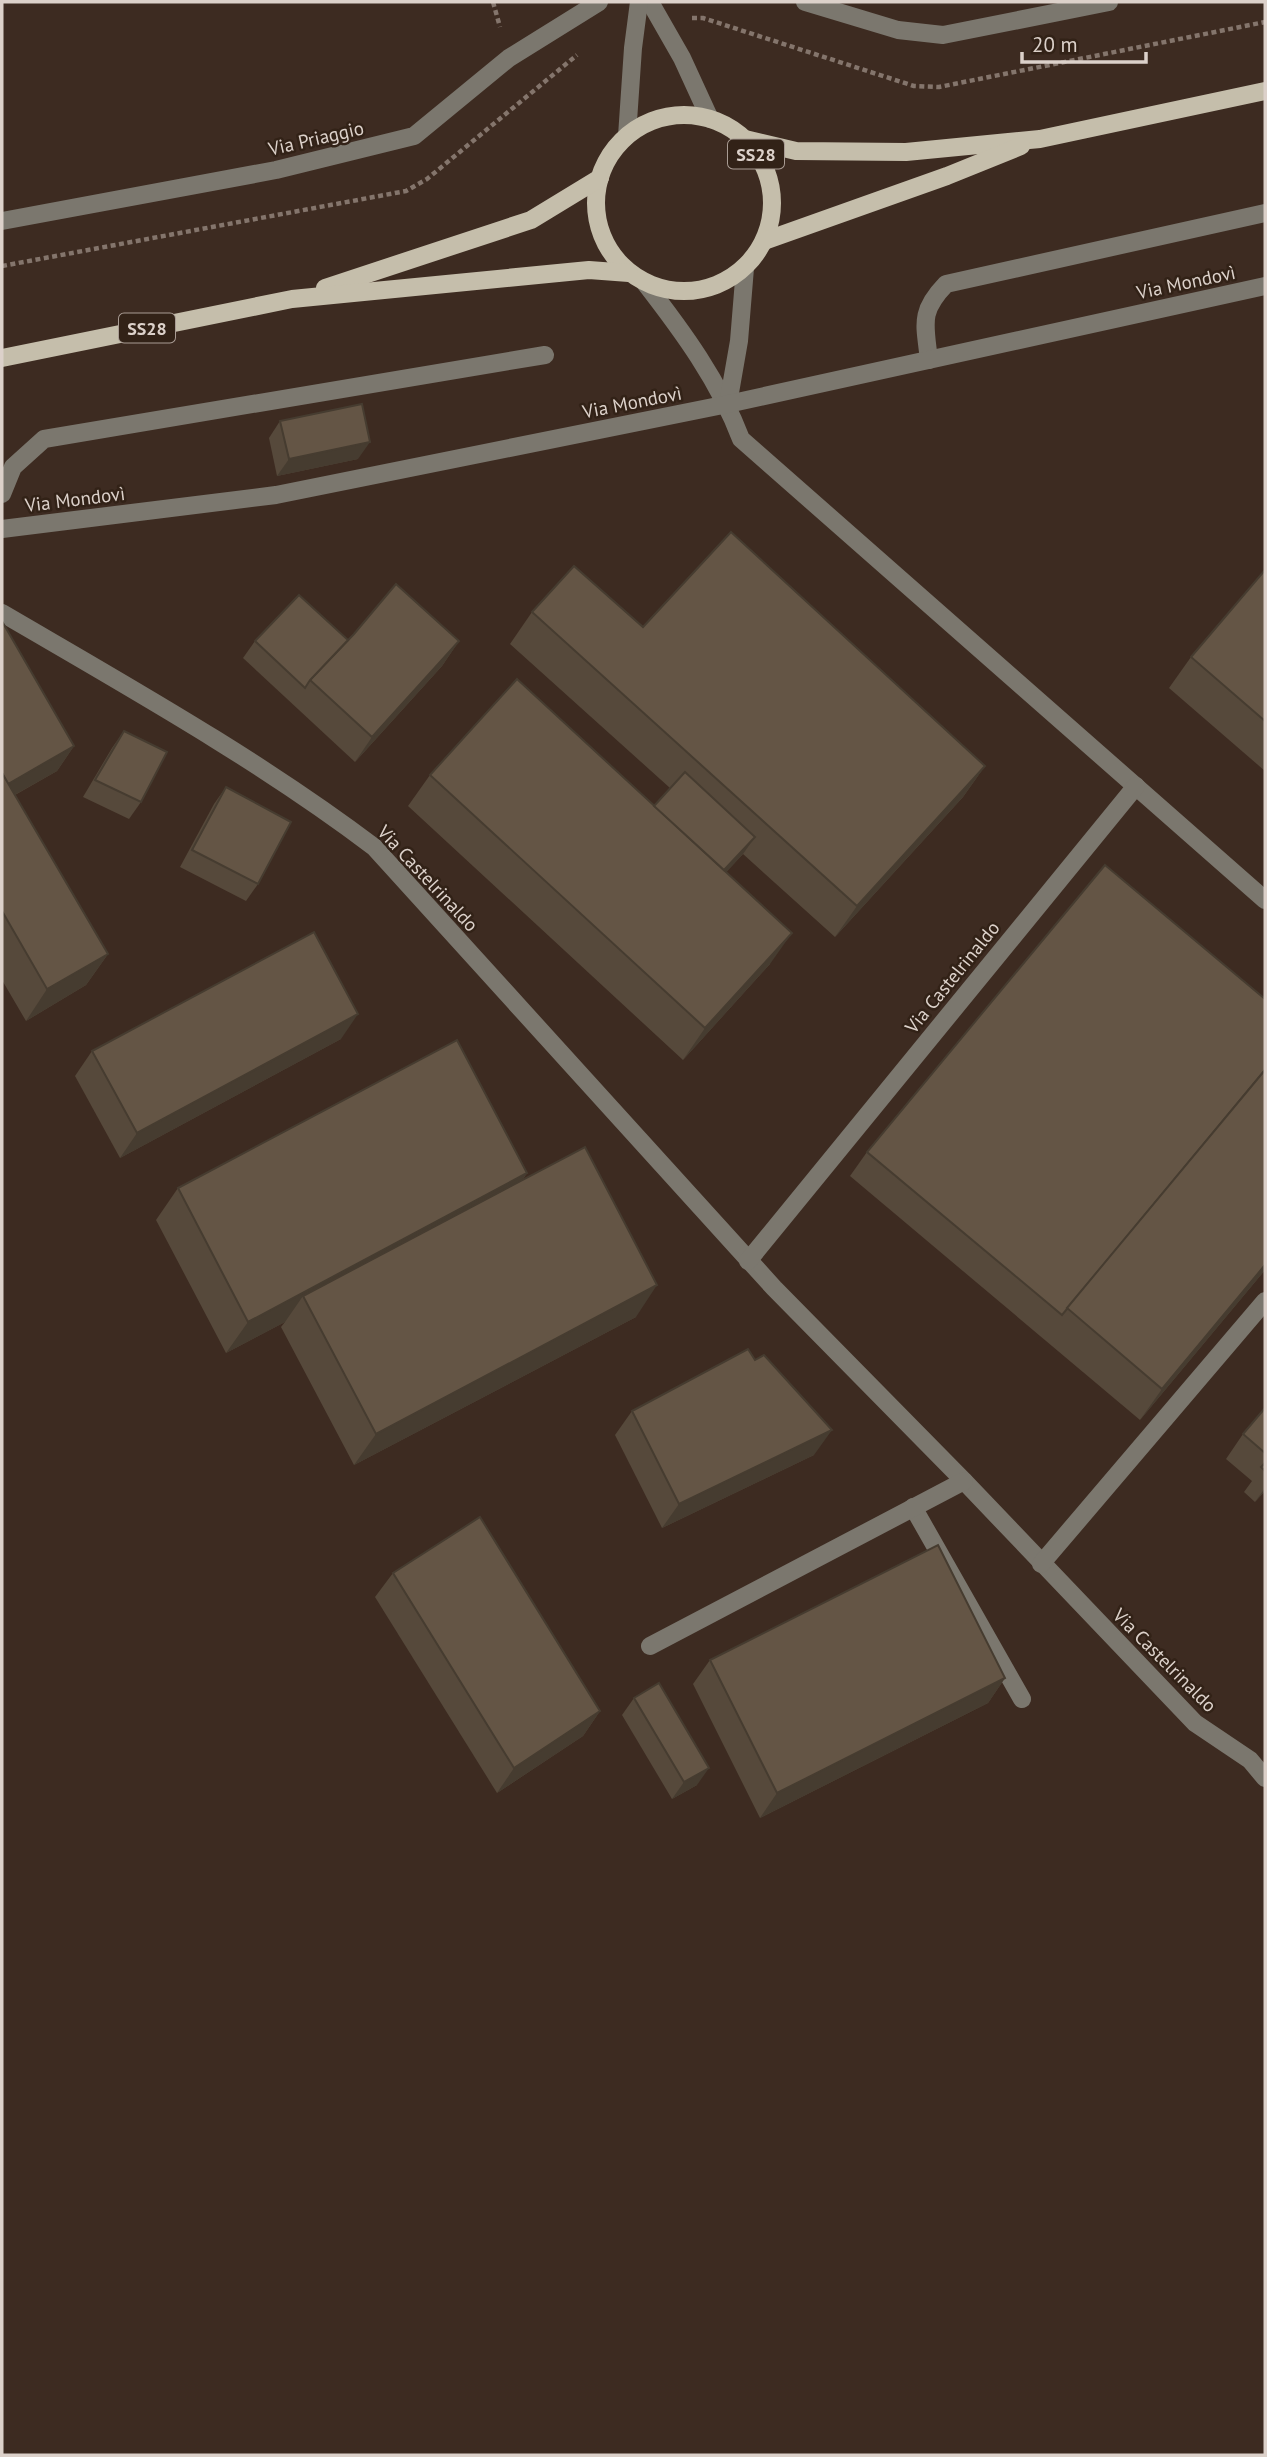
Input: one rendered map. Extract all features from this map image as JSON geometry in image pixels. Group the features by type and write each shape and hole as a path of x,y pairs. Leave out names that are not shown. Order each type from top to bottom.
{"main road":[{"name":"SS28","path":"745,139 796,151 906,152 1040,139 1265,91"},
{"name":"SS28","path":"688,115 710,119 729,127 745,139 762,161 771,187 772,214 764,240 745,268 722,283 697,291 671,291 645,283 629,273 612,254 600,230 596,204 600,178 610,155 627,136 645,124 666,117 688,115"},
{"name":"SS28","path":"764,240 947,176 1040,139"},
{"name":"SS28","path":"292,299 531,220 600,178"},
{"name":"SS28","path":"2,358 292,299 589,270 629,273"}],"street":[{"name":"Via Priaggio","path":"2,221 276,170 414,136 509,58 599,2"},
{"path":"627,136 639,2"},
{"path":"650,2 682,58 710,119"},
{"path":"805,2 898,30 943,35 1109,2"},
{"path":"929,360 926,313 935,296 946,284 1265,213"},
{"path":"728,404 738,341 745,268"},
{"path":"645,283 687,338 728,404 741,439 1265,900"},
{"name":"Via Mondovì","path":"2,529 276,495 728,404 1265,286"},
{"name":"Via Mondovì","path":"2,494 13,467 44,439 545,355"},
{"name":"Via Castelrinaldo","path":"2,613 110,676 320,806 374,847 748,1261 964,1481 1195,1723 1250,1760 1265,1778"},
{"name":"Via Castelrinaldo","path":"748,1261 1136,786"},
{"path":"1041,1564 1265,1301"},
{"path":"650,1646 964,1481"},
{"path":"914,1507 1022,1699"}],"building":[{"path":"362,404 370,442 289,459 280,421"},
{"path":"731,532 985,766 857,906 532,612 574,566 643,627"},
{"path":"1265,570 1265,721 1191,657"},
{"path":"396,584 459,641 372,737 310,680"},
{"path":"299,595 348,640 305,688 255,641"},
{"path":"3,623 74,746 8,784 2,773"},
{"path":"517,679 792,933 705,1028 430,775"},
{"path":"124,731 167,752 141,802 95,780"},
{"path":"685,772 755,837 724,870 654,806"},
{"path":"2,773 108,954 47,989 2,911"},
{"path":"226,787 291,822 258,884 192,850"},
{"path":"1105,865 1265,999 1265,1070 1062,1315 867,1152"},
{"path":"314,932 358,1014 137,1133 92,1051"},
{"path":"457,1040 527,1173 248,1322 178,1188"},
{"path":"1265,1070 1265,1265 1162,1389 1067,1308"},
{"path":"585,1147 657,1285 376,1434 303,1296"},
{"path":"748,1349 755,1360 764,1355 832,1430 679,1504 632,1411"},
{"path":"1265,1408 1265,1453 1243,1434"},
{"path":"480,1517 600,1711 514,1768 393,1573"},
{"path":"938,1545 1005,1678 777,1793 710,1660"},
{"path":"659,1683 709,1768 684,1782 634,1698"}]}
